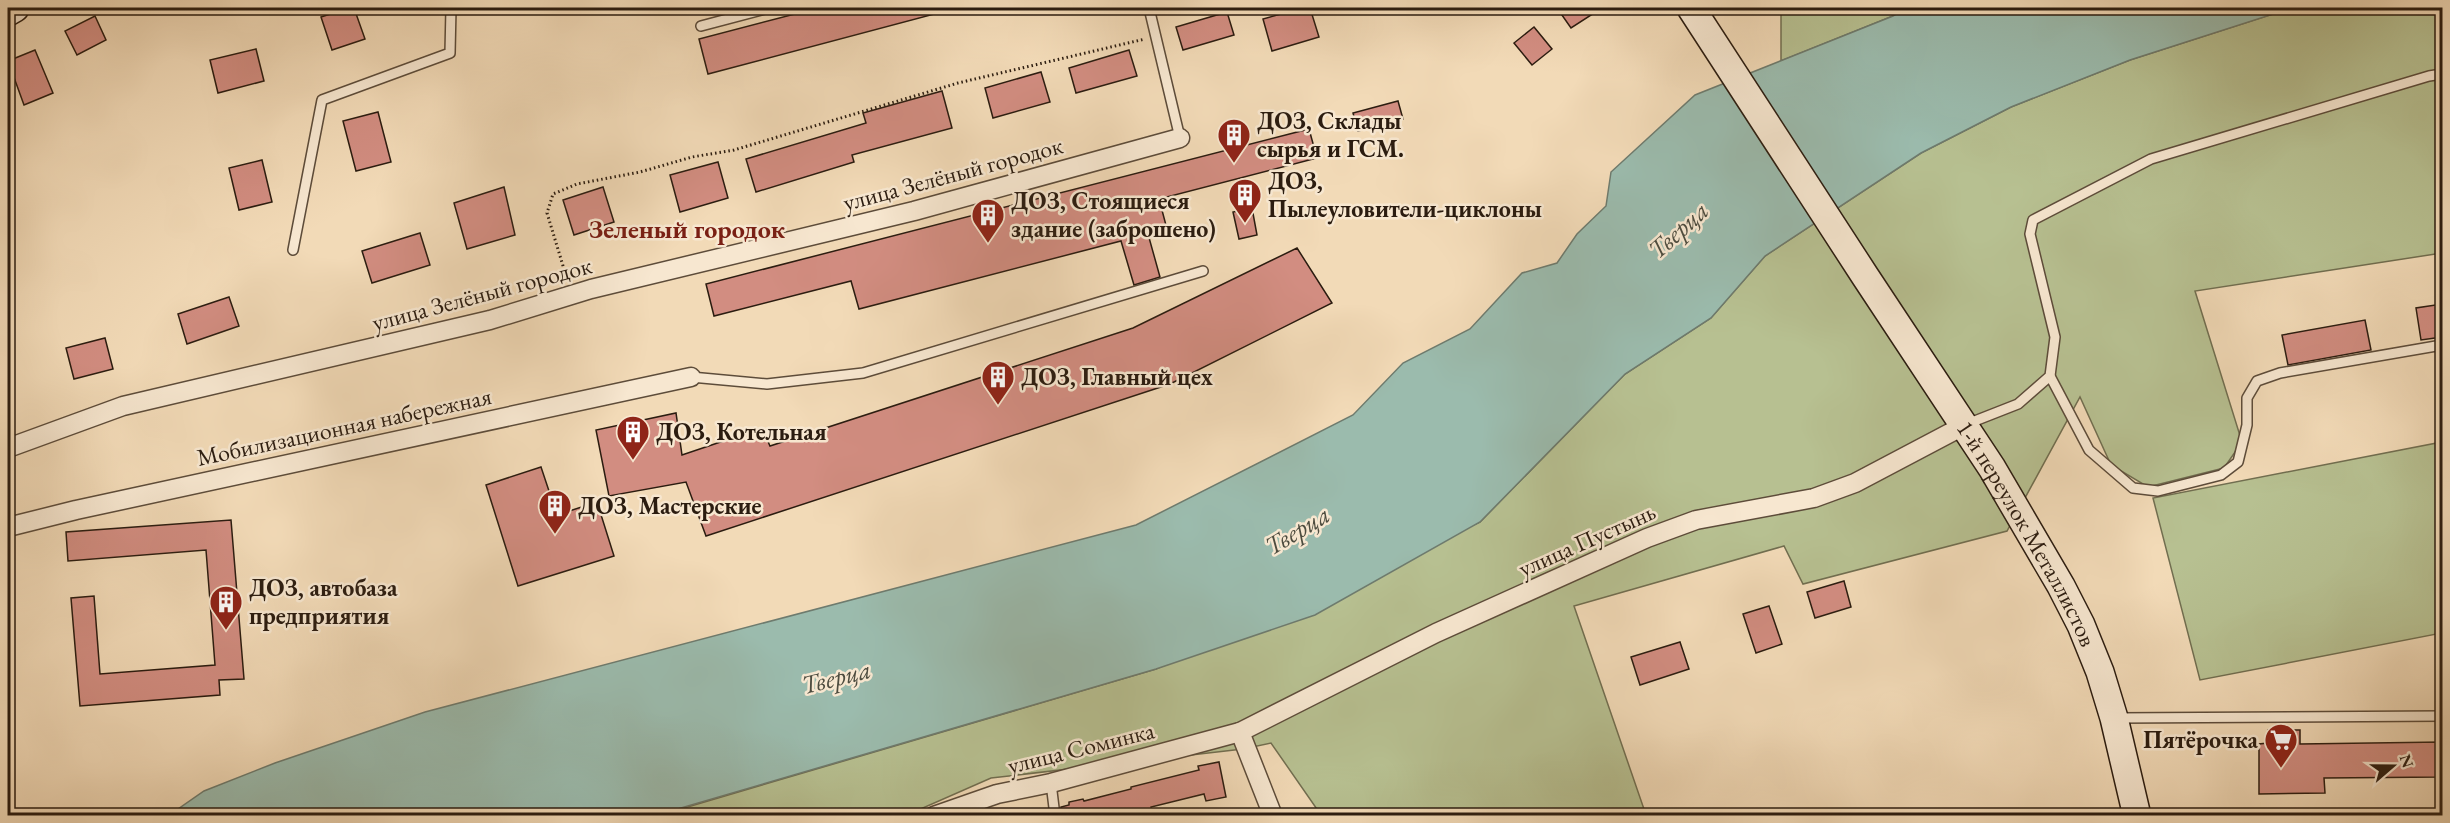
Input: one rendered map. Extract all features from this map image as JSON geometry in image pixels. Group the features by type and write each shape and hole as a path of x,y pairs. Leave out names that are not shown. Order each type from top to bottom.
{"street":[{"path":"8,12 15,8"},
{"name":"1-й переулок Металлистов","path":"1693,10 1865,276 1965,425 2071,605 2100,672 2114,718 2137,816"},
{"name":"улица Зелёный городок","path":"8,448 123,406 490,320 568,296 914,211 1180,138"},
{"name":"Мобилизационная набережная","path":"8,527 99,505 691,377"},
{"name":"улица Пустынь","path":"1240,732 1436,633 1647,538 1696,520 1814,498 1855,483 1965,425"},
{"path":"1240,732 1273,816"},
{"name":"улица Соминка","path":"934,816 997,794 1051,783 1240,732"}],"lane":[{"path":"293,250 322,100 450,53 451,8"},
{"path":"701,26 769,8"},
{"path":"1149,8 1180,138"},
{"path":"2442,74 2151,159 2033,220 2030,234 2055,337 2050,376 2089,450 2133,488 2158,491 2221,475 2238,462 2247,425 2247,398 2257,381 2280,373 2442,345"},
{"path":"691,377 766,384 863,373 1203,271"},
{"path":"1965,425 2018,404 2050,376"},
{"path":"2114,718 2442,716"},
{"path":"1051,783 1055,816"}],"path":[{"path":"568,296 568,284 547,213 553,194 576,184 640,172 692,157 734,150 958,83 1156,36"}],"green space":[{"path":"1781,8 1906,8 1893,16 1781,61"},
{"path":"2292,8 2442,8 2442,253 2195,291 2242,442 2224,468 2148,487 2111,465 2080,397 2007,531 1803,584 1784,546 1574,606 1646,815 1321,815 1271,743 1243,749 991,778 907,815 657,816 1156,669 1480,522 1625,374 1711,318 1765,256 1921,153 2011,107 2130,60"},
{"path":"2442,442 2442,633 2200,680 2153,498"}],"water":[{"name":"Тверца","path":"1906,8 2292,8 2130,60 2011,107 1921,153 1765,256 1711,318 1625,374 1480,522 1315,615 1156,669 657,815 168,816 204,791 275,763 425,712 1136,525 1353,415 1403,363 1470,329 1522,273 1557,263 1577,234 1606,206 1611,172 1695,95 1893,16"}],"building":[{"path":"354,8 365,39 332,50 321,17"},
{"path":"818,8 942,8 942,12 708,74 699,39"},
{"path":"1310,8 1319,37 1272,51 1263,19"},
{"path":"1557,8 1602,8 1571,28"},
{"path":"1227,12 1234,35 1183,50 1176,27"},
{"path":"95,16 106,40 77,55 65,31"},
{"path":"1534,27 1552,49 1532,65 1514,43"},
{"path":"256,49 264,81 218,93 210,60"},
{"path":"35,50 53,93 24,105 8,61"},
{"path":"1129,50 1137,76 1076,93 1069,68"},
{"path":"1041,72 1050,102 993,118 985,88"},
{"path":"942,91 952,128 852,155 854,162 756,192 746,159 866,123 863,113"},
{"path":"1398,101 1403,119 1358,131 1353,113"},
{"path":"378,112 391,162 356,171 343,121"},
{"path":"1309,129 1317,158 1159,199 1167,229 1148,234 1160,277 1134,285 1121,241 859,309 851,281 714,316 706,284"},
{"path":"262,160 272,202 239,210 229,168"},
{"path":"718,162 728,198 680,212 670,175"},
{"path":"504,187 515,235 467,249 454,203"},
{"path":"603,187 614,222 574,235 563,200"},
{"name":"ДОЗ, Пылеуловители-циклоны","path":"1252,208 1257,235 1239,239 1233,212"},
{"path":"420,233 430,265 372,283 362,251"},
{"name":"ДОЗ, Главный цех","path":"1297,248 1332,303 1170,384 706,536 686,482 609,496 596,430 676,413 682,455 762,428 770,446 1133,328"},
{"path":"229,297 239,326 187,344 178,314"},
{"path":"2442,304 2442,337 2421,340 2416,308"},
{"path":"2365,320 2371,350 2288,365 2282,335"},
{"path":"105,338 113,369 74,379 66,348"},
{"name":"ДОЗ, Мастерские","path":"541,467 557,515 597,502 614,556 518,586 486,485"},
{"name":"ДОЗ, автобаза предприятия","path":"231,520 244,679 219,680 220,695 80,706 71,598 94,596 100,674 215,665 206,550 68,561 66,532"},
{"path":"1844,581 1851,607 1815,618 1807,592"},
{"path":"1769,606 1782,644 1756,653 1743,614"},
{"path":"1680,642 1689,669 1640,685 1631,657"},
{"path":"2268,730 2300,730 2300,744 2442,742 2442,777 2324,778 2325,793 2259,794 2259,744 2268,743"},
{"path":"1219,762 1226,797 1206,801 1204,794 1151,807 1153,816 1062,816 1061,807 1069,805 1069,802 1083,799 1084,801 1131,789 1131,787 1199,770 1198,766"}],"place":[{"name":"ДОЗ, Склады сырья и ГСМ.","path":"1234,164"},
{"name":"ДОЗ, Пылеуловители-циклоны","path":"1245,224"},
{"name":"ДОЗ, Стоящиеся здание (заброшено)","path":"988,244"},
{"name":"ДОЗ, Главный цех","path":"998,406"},
{"name":"ДОЗ, Котельная","path":"633,461"},
{"name":"ДОЗ, Мастерские","path":"555,535"},
{"name":"ДОЗ, автобаза предприятия","path":"226,631"},
{"name":"Пятёрочка","path":"2281,769"}],"district":[{"name":"Зеленый городок","path":"687,229"}]}
